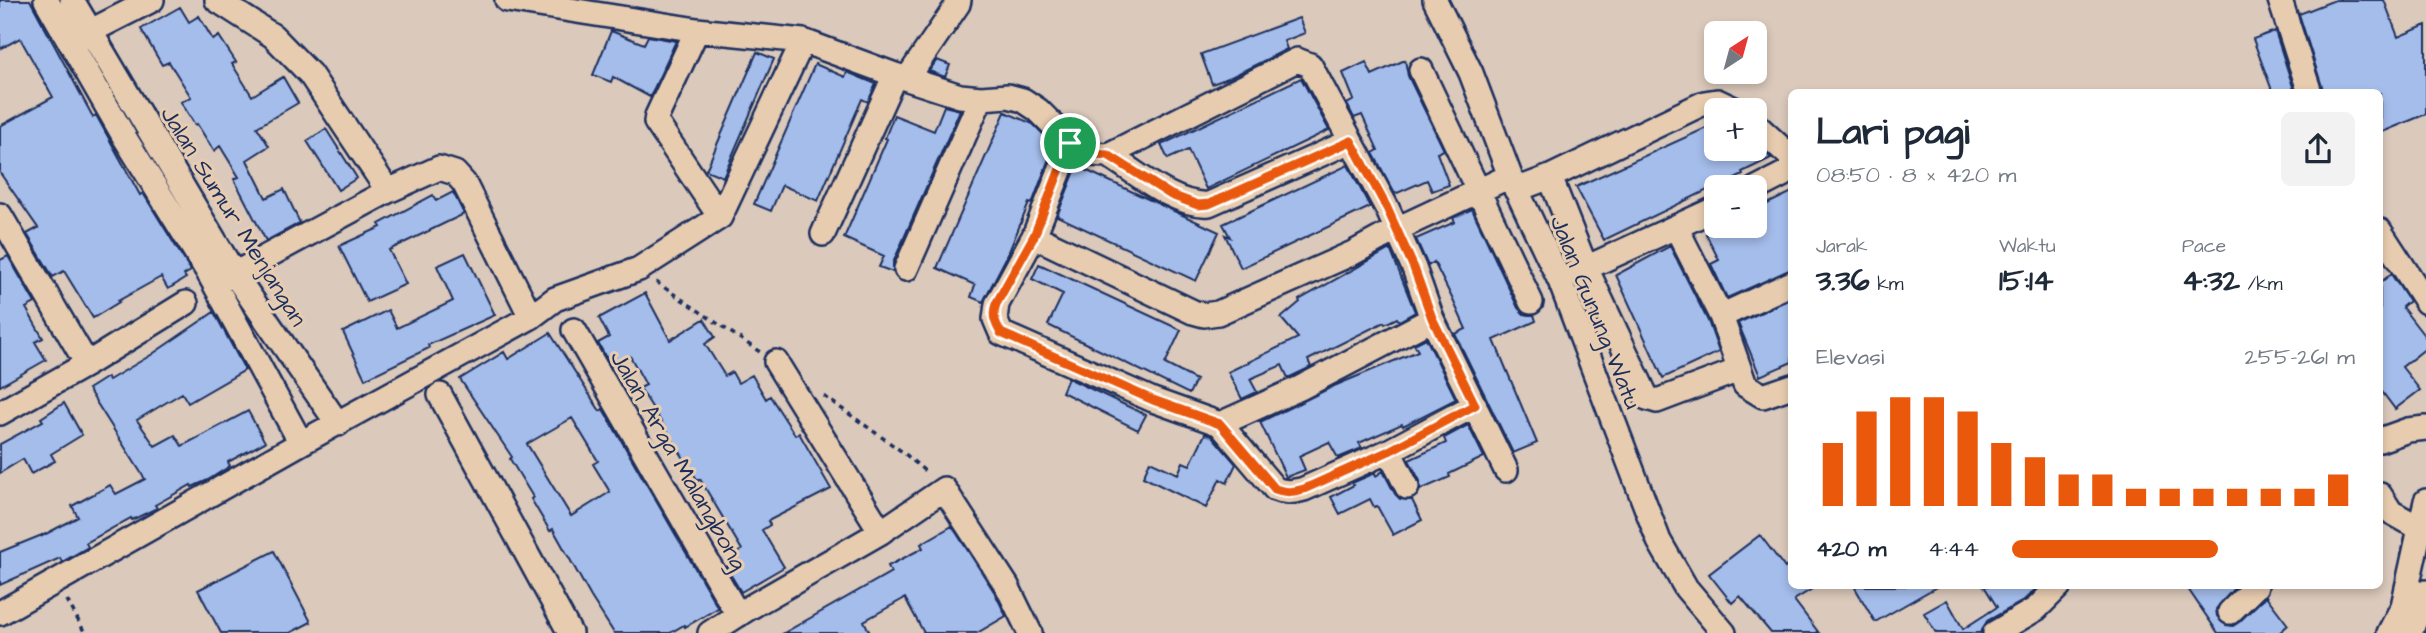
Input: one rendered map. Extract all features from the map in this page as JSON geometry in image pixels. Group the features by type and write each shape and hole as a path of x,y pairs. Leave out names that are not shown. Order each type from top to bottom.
{"street":[{"path":"46,0 125,138 225,279 301,443"},
{"name":"Jalan Sumur Menjangan","path":"72,0 225,279 338,424"},
{"path":"72,46 91,31 152,0"},
{"path":"217,0 273,36 310,74 388,191"},
{"path":"507,0 697,30 803,41 960,96 1008,96 1023,100 1038,110 1070,143 1090,154 1108,155 1171,195 1198,205 1209,204 1351,141"},
{"path":"823,234 901,77 959,0"},
{"name":"Jalan Gunung Watu","path":"1435,0 1471,74 1513,183 1560,281 1659,541 1686,588 1724,633"},
{"path":"2280,0 2309,89"},
{"path":"697,30 656,122 720,217"},
{"path":"0,613 531,317 555,299 639,269 720,217 803,41"},
{"path":"1108,155 1297,60 1310,65 1396,229 1432,318 1506,470"},
{"path":"1421,71 1531,302"},
{"path":"906,270 981,98"},
{"path":"1034,236 1193,312 1204,315 1218,313 1341,258 1478,191 1550,177 1704,103"},
{"path":"1767,135 1788,154"},
{"path":"1070,143 1034,236 994,311 996,326 1001,333 1153,400 1220,424 1275,489 1283,492 1304,489 1389,451 1475,405"},
{"path":"225,279 388,191 439,168 455,173 464,183 531,317"},
{"path":"1767,183 1788,172"},
{"path":"1550,177 1586,268 1647,398 1657,401 1739,370"},
{"path":"1560,281 1704,214"},
{"path":"1676,227 1721,316 1745,385 1763,396 1788,387"},
{"path":"4,230 87,364"},
{"path":"2383,236 2426,302"},
{"path":"1721,316 1788,285"},
{"path":"0,413 87,364 186,303"},
{"path":"1220,424 1300,388 1432,318"},
{"name":"Jalan Arga Malangbong","path":"574,330 737,615"},
{"path":"776,362 881,532"},
{"path":"440,395 570,633"},
{"path":"2383,439 2408,429 2426,428"},
{"path":"1389,451 1407,488"},
{"path":"710,633 881,532 944,489 1007,586 1030,633"},
{"path":"2383,500 2391,512 2421,529"},
{"path":"2389,633 2403,606 2426,501"},
{"path":"1995,633 2036,609 2056,589"},
{"path":"2230,612 2253,589"},
{"path":"2410,633 2426,592"}],"path":[{"path":"56,580 85,633"}],"building":[{"path":"0,0 30,0 93,117 96,115 140,195 143,193 191,271 184,275 186,278 168,289 161,277 93,318 64,271 53,277 27,234 38,228 0,173 0,126 53,97 20,38 0,49"},
{"path":"2335,0 2384,0 2398,37 2426,25 2426,114 2383,132 2383,89 2323,89 2299,14"},
{"path":"180,7 189,22 199,16 213,40 219,36 236,62 232,64 252,96 283,77 298,103 257,127 269,146 247,160 266,198 284,189 300,223 266,241 234,179 239,177 220,146 214,151 197,124 195,125 181,102 191,97 169,62 162,65 141,29"},
{"path":"1299,18 1305,33 1284,41 1287,49 1212,84 1201,54"},
{"path":"611,31 644,44 648,36 676,41 650,97 613,77 611,82 593,75"},
{"path":"2275,31 2294,89 2272,89 2253,39"},
{"path":"757,52 774,59 723,177 706,170"},
{"path":"937,60 950,65 945,77 929,71"},
{"path":"1405,60 1408,76 1444,150 1437,153 1449,185 1432,191 1427,180 1395,194 1373,153 1378,150 1362,115 1354,118 1347,104 1354,100 1343,73 1366,62 1372,75"},
{"path":"815,64 845,77 847,72 876,84 868,102 862,99 818,201 782,185 771,211 754,204"},
{"path":"1301,78 1329,130 1206,189 1188,150 1168,159 1161,145"},
{"path":"944,106 960,110 893,263 893,272 879,267 884,256 844,238 887,139 885,138 894,115 934,131"},
{"path":"1005,112 1033,124 1054,145 1032,204 1029,203 1008,254 983,302 971,297 975,285 937,268"},
{"path":"326,129 357,178 338,190 307,141"},
{"path":"1704,129 1704,161 1765,161 1742,172 1743,175 1704,175 1704,192 1604,240 1576,187"},
{"path":"1348,165 1370,207 1241,268 1225,235 1230,237 1223,224"},
{"path":"1077,166 1219,232 1196,281 1057,216"},
{"path":"453,192 464,214 389,250 406,284 367,302 339,246 381,227 379,224 433,195 436,201"},
{"path":"1788,194 1788,271 1727,298 1711,264 1719,260 1708,238 1767,238 1767,204"},
{"path":"1472,209 1518,308 1524,314 1534,315 1536,321 1494,340 1537,443 1513,453 1455,334 1466,329 1452,298 1434,262 1428,266 1416,239 1455,222 1453,218"},
{"path":"1670,246 1708,321 1719,352 1663,378 1616,275"},
{"path":"1390,249 1415,312 1399,321 1397,318 1385,324 1384,322 1308,360 1311,367 1288,378 1282,365 1250,379 1257,392 1242,399 1228,372 1298,338 1281,318 1300,302 1299,300"},
{"path":"465,253 495,315 428,345 429,348 365,379 343,332 388,310 397,328 453,301 437,266"},
{"path":"8,256 35,303 26,308 43,338 35,342 46,360 0,386 0,260"},
{"path":"1039,264 1181,330 1165,364 1196,380 1189,394 1048,325 1063,294 1032,279"},
{"path":"2391,274 2409,301 2402,307 2426,338 2426,348 2402,367 2420,390 2395,409 2383,393 2383,281"},
{"path":"645,293 670,340 704,319 715,337 705,344 725,376 732,372 738,383 752,375 766,399 770,396 795,435 799,433 831,489 768,521 770,525 762,530 784,567 741,592 726,567 738,560 735,554 742,550 700,479 698,481 640,388 646,385 630,356 611,366 598,343 609,337 599,318"},
{"path":"1788,300 1788,364 1760,376 1738,323"},
{"path":"214,312 245,370 188,403 182,393 137,420 155,446 175,435 182,446 248,411 265,442 228,462 230,466 208,480 192,487 191,485 155,505 157,508 132,520 131,518 86,543 88,547 62,562 60,558 0,585 0,552 42,536 78,517 72,506 110,485 116,494 145,479 88,389 151,355"},
{"path":"550,333 600,411 603,409 718,608 670,633 614,633 553,529 550,531 531,499 533,497 510,459 512,457 460,379 504,352 508,359","holes":["572,418 598,461 593,464 610,492 571,516 527,444"]},
{"path":"1426,338 1456,399 1403,426 1402,424 1359,443 1362,448 1338,458 1329,442 1299,456 1305,470 1286,477 1260,422 1334,386 1418,351 1414,344"},
{"path":"1068,378 1146,415 1138,430 1062,392"},
{"path":"64,403 82,435 51,454 55,461 31,474 23,459 0,473 0,444 43,421 41,418"},
{"path":"1468,425 1484,457 1449,474 1450,477 1420,490 1420,481 1409,460 1446,443 1444,438"},
{"path":"1205,434 1212,436 1236,464 1227,483 1220,479 1206,508 1143,477 1150,461 1178,474 1183,462 1190,465"},
{"path":"1383,471 1395,494 1400,499 1412,500 1422,520 1393,535 1377,506 1374,507 1370,499 1340,514 1331,497 1354,485 1352,483 1375,473 1376,476"},
{"path":"952,526 995,593 1006,616 977,633 924,633 905,598 864,621 870,633 784,633 891,572 888,566 923,548 921,544"},
{"path":"1760,535 1785,568 1788,565 1788,589 1812,589 1794,600 1819,633 1771,633 1740,596 1732,603 1709,574"},
{"path":"274,551 311,622 290,633 221,633 198,590"},
{"path":"1856,589 1933,589 1875,622"},
{"path":"1986,589 2036,589 2023,601 1987,621 1981,633 1936,633 1924,613 1947,600 1963,629 1997,607"},
{"path":"2188,589 2233,589 2216,609 2217,616 2226,625 2233,626 2239,622 2266,596 2288,625 2279,633 2218,633"}],"route":[{"path":"1351,141 1387,208 1414,268 1432,318 1475,405 1389,451 1304,489 1283,492 1275,489 1220,424 1153,400 1001,333 996,326 996,304 1034,236 1070,143 1090,154 1108,155 1171,195 1198,205 1209,204 1351,141"}]}
